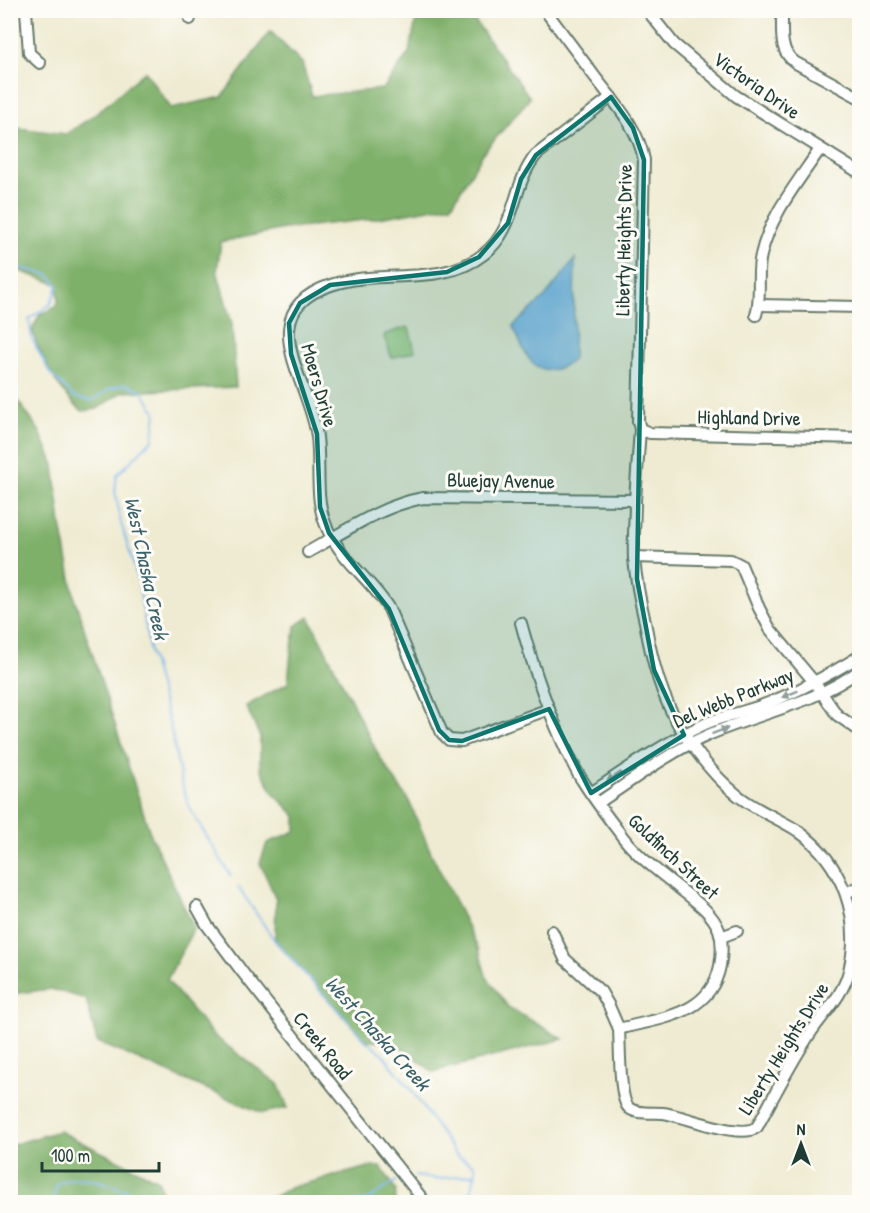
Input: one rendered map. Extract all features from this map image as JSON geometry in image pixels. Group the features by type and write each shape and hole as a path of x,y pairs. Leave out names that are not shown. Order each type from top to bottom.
{"street":[{"path":"26,10 29,53 39,63"},
{"name":"Liberty Heights Drive","path":"545,10 633,128 644,160 638,422 640,429"},
{"name":"Victoria Drive","path":"647,10 674,44 736,96 860,173"},
{"path":"782,19 782,44 788,56 796,63 858,93"},
{"name":"Moers Drive","path":"549,709 462,741 452,741 446,738 437,726 389,609 379,593 342,553 332,538 320,507 317,434 288,338 290,323 297,306 310,295 342,281 447,272 479,257 496,242 508,223 524,173 536,155 610,97"},
{"path":"820,149 767,232 760,257 757,310 860,307"},
{"path":"635,500 640,429"},
{"name":"Highland Drive","path":"640,429 650,433 860,438"},
{"name":"Bluejay Avenue","path":"308,552 375,513 423,498 635,500"},
{"name":"Liberty Heights Drive","path":"619,1029 623,1094 631,1110 677,1115 736,1132 753,1130 757,1127 789,1066 840,993 847,978 853,936 850,904 825,858 804,836 736,795 712,772 671,712 654,670 640,597 634,557 635,500"},
{"path":"634,557 738,562 770,629 815,683 837,716 860,731"},
{"name":"Goldfinch Street","path":"521,623 549,709 576,771 621,835 638,853 709,914 721,937"},
{"name":"Del Webb Parkway","path":"598,803 717,719 763,705 815,683 860,656"},
{"name":"Del Webb Parkway","path":"591,793 688,739 808,700 860,670"},
{"path":"846,893 860,886"},
{"name":"Creek Road","path":"197,907 207,925 243,973 425,1203"},
{"path":"552,932 565,959 601,992 619,1029 673,1015 703,999 712,989 718,975 722,957 721,937 736,931"},
{"path":"859,1095 860,1088"}],"highlighted area":[{"path":"611,97 633,128 644,160 637,579 654,670 684,735 591,793 549,709 462,741 449,740 439,730 389,609 329,533 320,507 317,434 291,354 289,323 300,303 330,285 447,272 479,257 508,223 521,179 536,155"}],"green space":[{"path":"418,11 468,11 530,98 484,152 452,205 373,219 284,229 221,242 217,271 232,324 236,387 122,392 97,409 82,411 66,395 51,374 32,330 40,314 52,310 57,305 57,284 11,268 11,127 66,134 96,114 145,71 171,108 222,97 270,31 302,63 312,96 383,89 409,53"},
{"path":"407,327 415,351 392,358 385,334"},
{"path":"10,389 40,432 54,465 61,525 75,600 150,833 194,928 167,980 213,1035 278,1084 288,1108 262,1113 97,1042 86,999 51,989 11,994"},
{"path":"309,617 379,756 409,801 432,855 479,950 486,976 508,1007 563,1039 433,1072 407,1051 388,1043 365,1040 275,941 276,899 260,863 267,843 296,831 296,816 274,794 260,768 260,737 246,706 288,683 296,626"},
{"path":"59,1131 158,1180 165,1202 11,1202 11,1145"},
{"path":"369,1167 381,1167 396,1190 395,1202 264,1202 292,1187"}],"water":[{"path":"575,259 573,359 556,369 539,368 523,350 513,326 545,297"}],"waterway":[{"name":"West Chaska Creek","path":"10,265 49,275 58,286 50,305 29,319 32,339 50,373 74,397 92,401 110,389 125,384 141,390 156,412 153,439 117,475 115,490 121,523 139,584 149,648 171,730 182,785 190,809 231,876"},
{"name":"West Chaska Creek","path":"238,887 275,941 365,1040 380,1051 410,1088 456,1155 475,1165 471,1202"},
{"path":"415,1176 438,1179 476,1174"},
{"path":"53,1202 57,1184 78,1179 103,1182 147,1202"},
{"path":"348,1202 366,1201 396,1181"}]}
